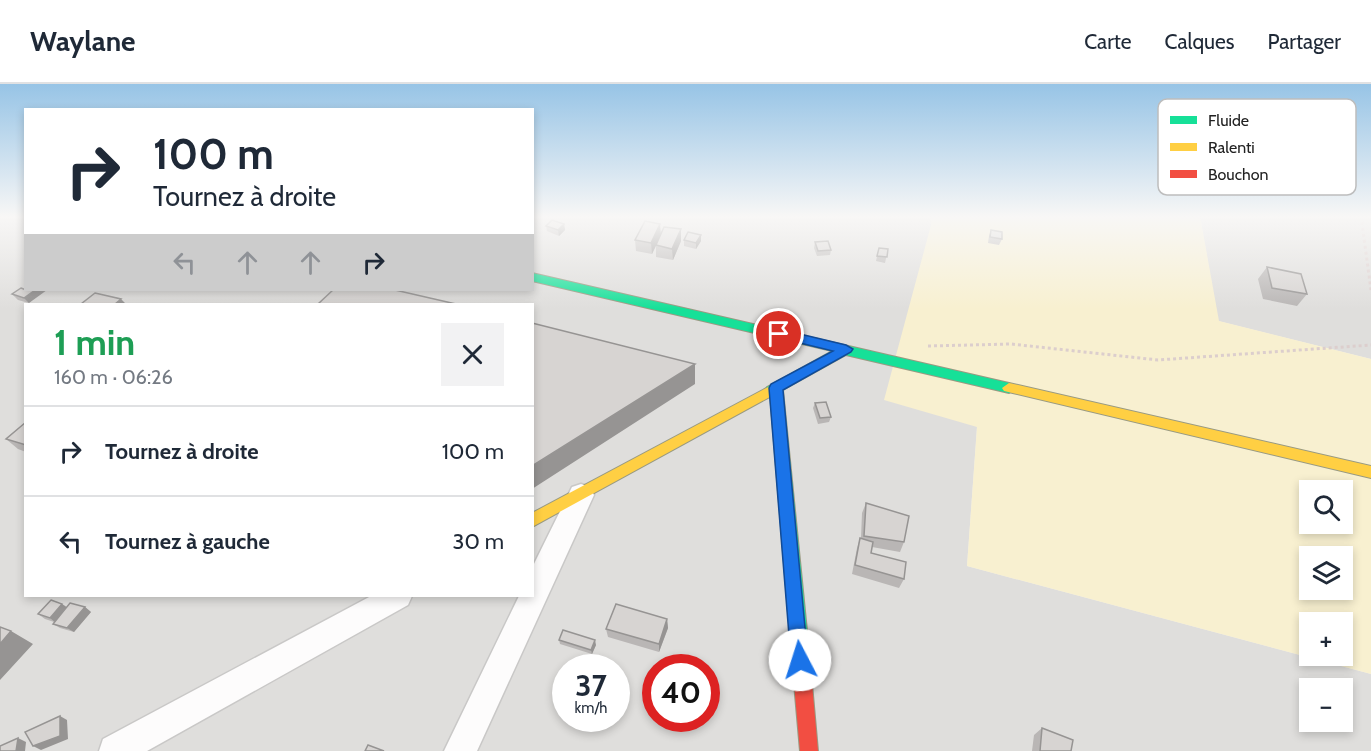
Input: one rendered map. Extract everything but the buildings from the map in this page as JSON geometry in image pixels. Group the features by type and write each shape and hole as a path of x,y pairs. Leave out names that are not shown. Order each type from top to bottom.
{"main road":[{"path":"534,277 1371,472"},
{"path":"534,520 846,349"},
{"path":"776,388 808,751"}],"street":[{"path":"534,594 581,495"},
{"path":"115,751 396,597"},
{"path":"460,751 533,597"}],"path":[{"path":"1365,247 1371,290"},
{"path":"917,347 1011,344 1158,360 1371,345"}],"shaded area":[{"path":"0,247 24,247 24,291 534,291 534,247 937,247 977,427 967,566 1299,655 1299,666 1341,666 1371,674 1371,751 0,751"},
{"path":"1205,247 1371,247 1371,359 1218,321"}],"sand":[{"path":"925,247 1206,247 1219,321 1371,359 1371,674 1341,666 1353,666 1353,612 1299,612 1299,655 967,566 977,427 884,400"}],"traffic: fast":[{"path":"534,277 1009,388"},
{"path":"772,390 846,349"},
{"path":"776,388 801,661"}],"traffic: slow":[{"path":"1009,388 1371,472"},
{"path":"534,520 772,390"}],"traffic: jam":[{"path":"801,661 809,751"}],"route":[{"path":"779,334 846,349 776,388 780,454 800,660"}]}
